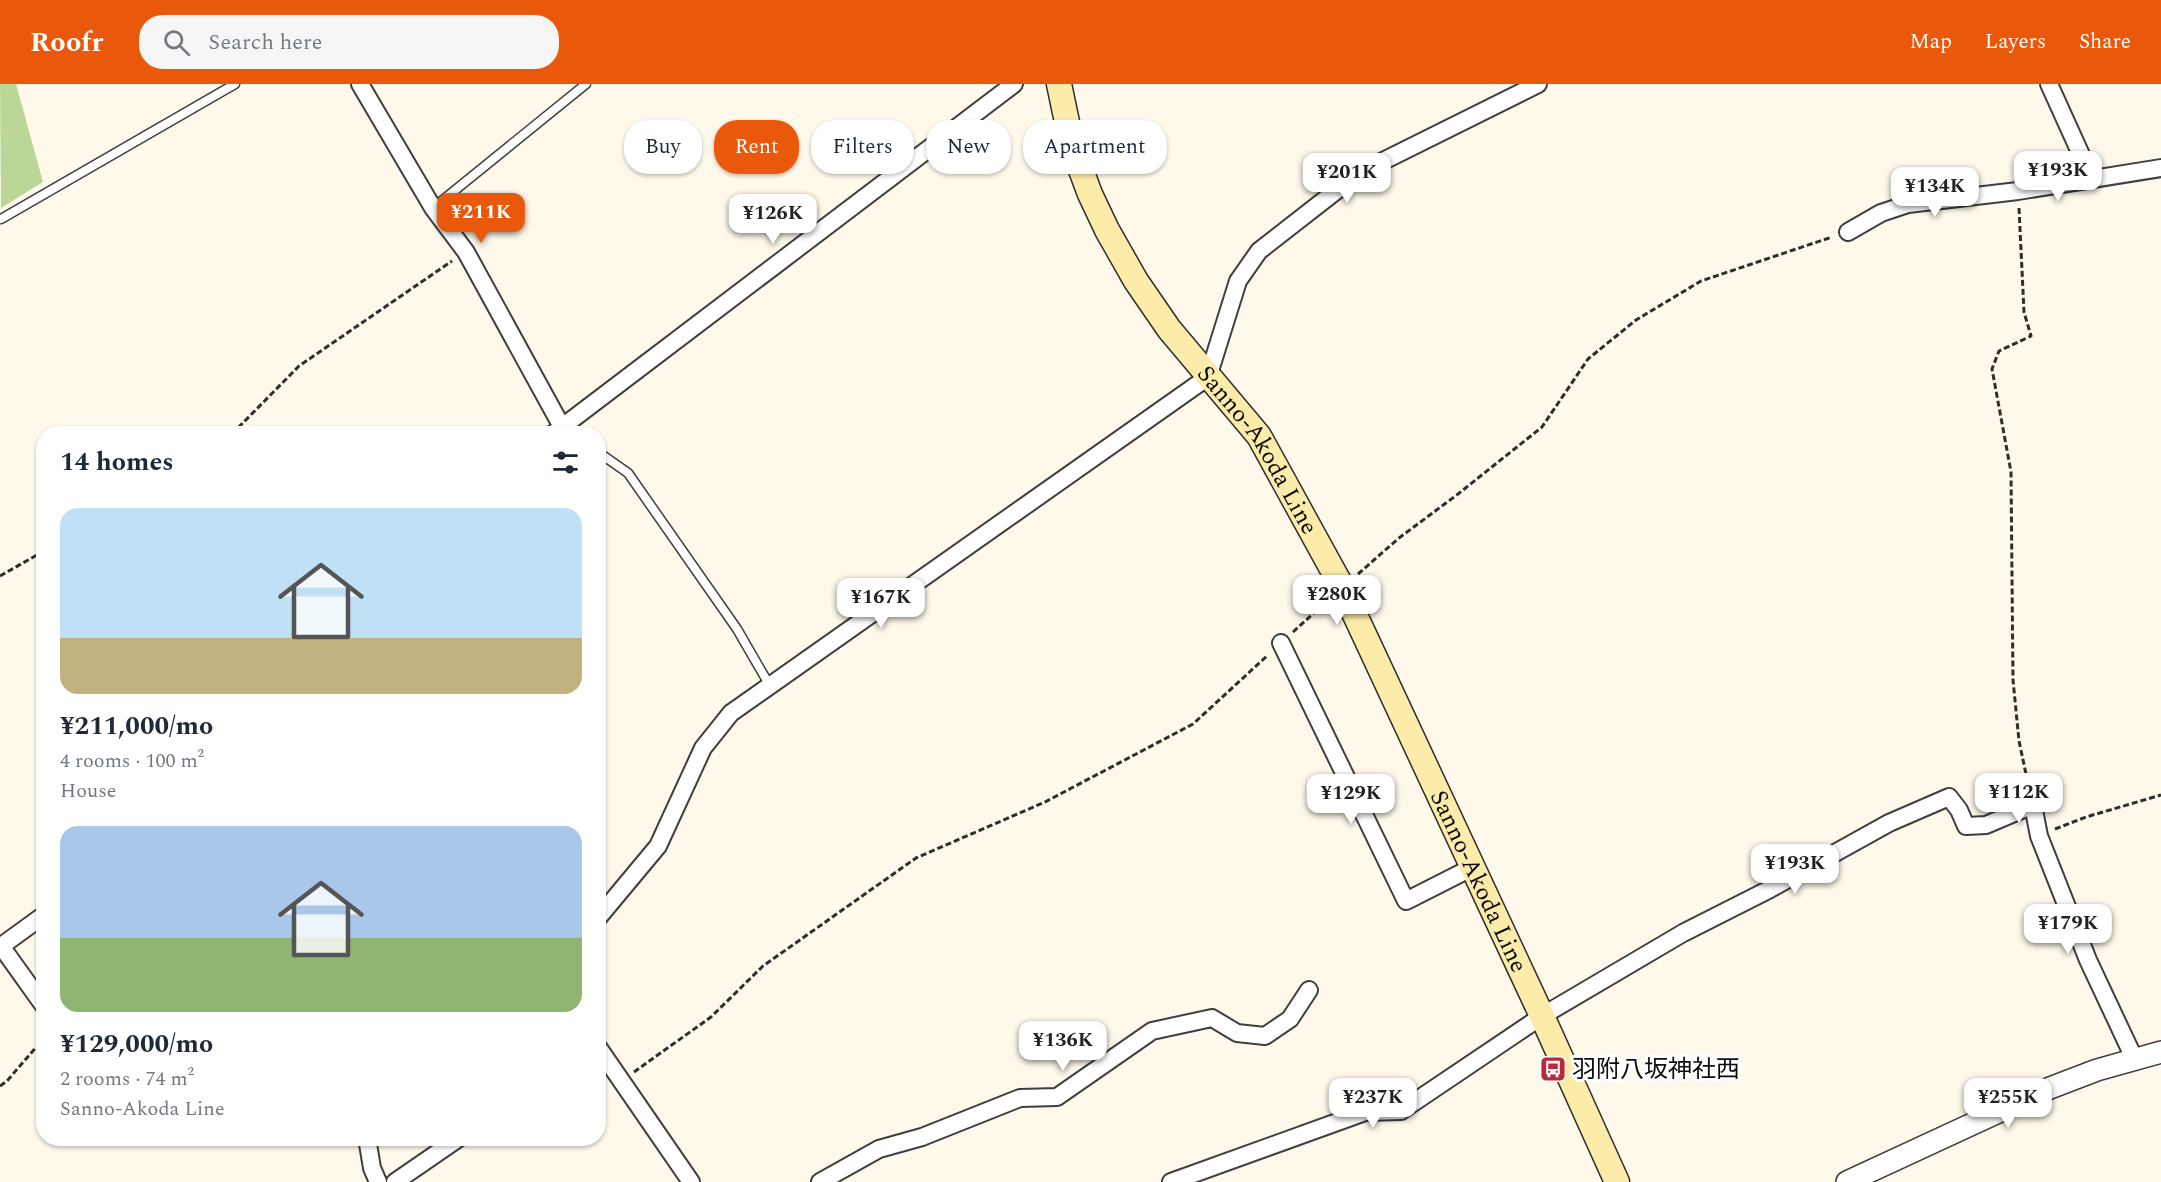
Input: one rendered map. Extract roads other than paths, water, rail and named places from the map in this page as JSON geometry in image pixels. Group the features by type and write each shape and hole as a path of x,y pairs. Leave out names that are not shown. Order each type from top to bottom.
{"main road":[{"name":"Sanno-Akoda Line","path":"1059,84 1071,146 1090,195 1107,230 1136,281 1169,329 1259,436 1342,587 1617,1182"}],"street":[{"path":"360,84 433,208 466,252 559,426"},
{"path":"569,426 1014,84"},
{"path":"606,908 658,846 703,748 731,713 1208,377 1238,281 1259,251 1359,173 1538,84"},
{"path":"2049,84 2092,179"},
{"path":"1848,232 1881,213 1908,204 2018,191 2161,168"},
{"path":"1281,643 1406,901 1473,867"},
{"path":"1171,1182 1365,1112 1401,1111 1542,1016 1683,933 1770,889 1889,823 1949,797 1959,810 1966,826 1986,825 2033,805 2039,836 2088,960 2134,1058"},
{"path":"36,921 1,947 36,995"},
{"path":"820,1182 879,1149 922,1137 1020,1098 1057,1097 1152,1031 1212,1018 1237,1033 1265,1036 1290,1019 1309,990"},
{"path":"1847,1182 2050,1088 2134,1058 2161,1052"},
{"path":"606,1058 691,1182"},
{"path":"368,1146 372,1168 378,1182"},
{"path":"395,1182 447,1146"}],"lane":[{"path":"2,219 235,84"},
{"path":"433,208 586,84"},
{"path":"606,458 628,473 737,629 770,686"}],"place":[{"name":"羽附八坂神社西","path":"1553,1069"}]}
